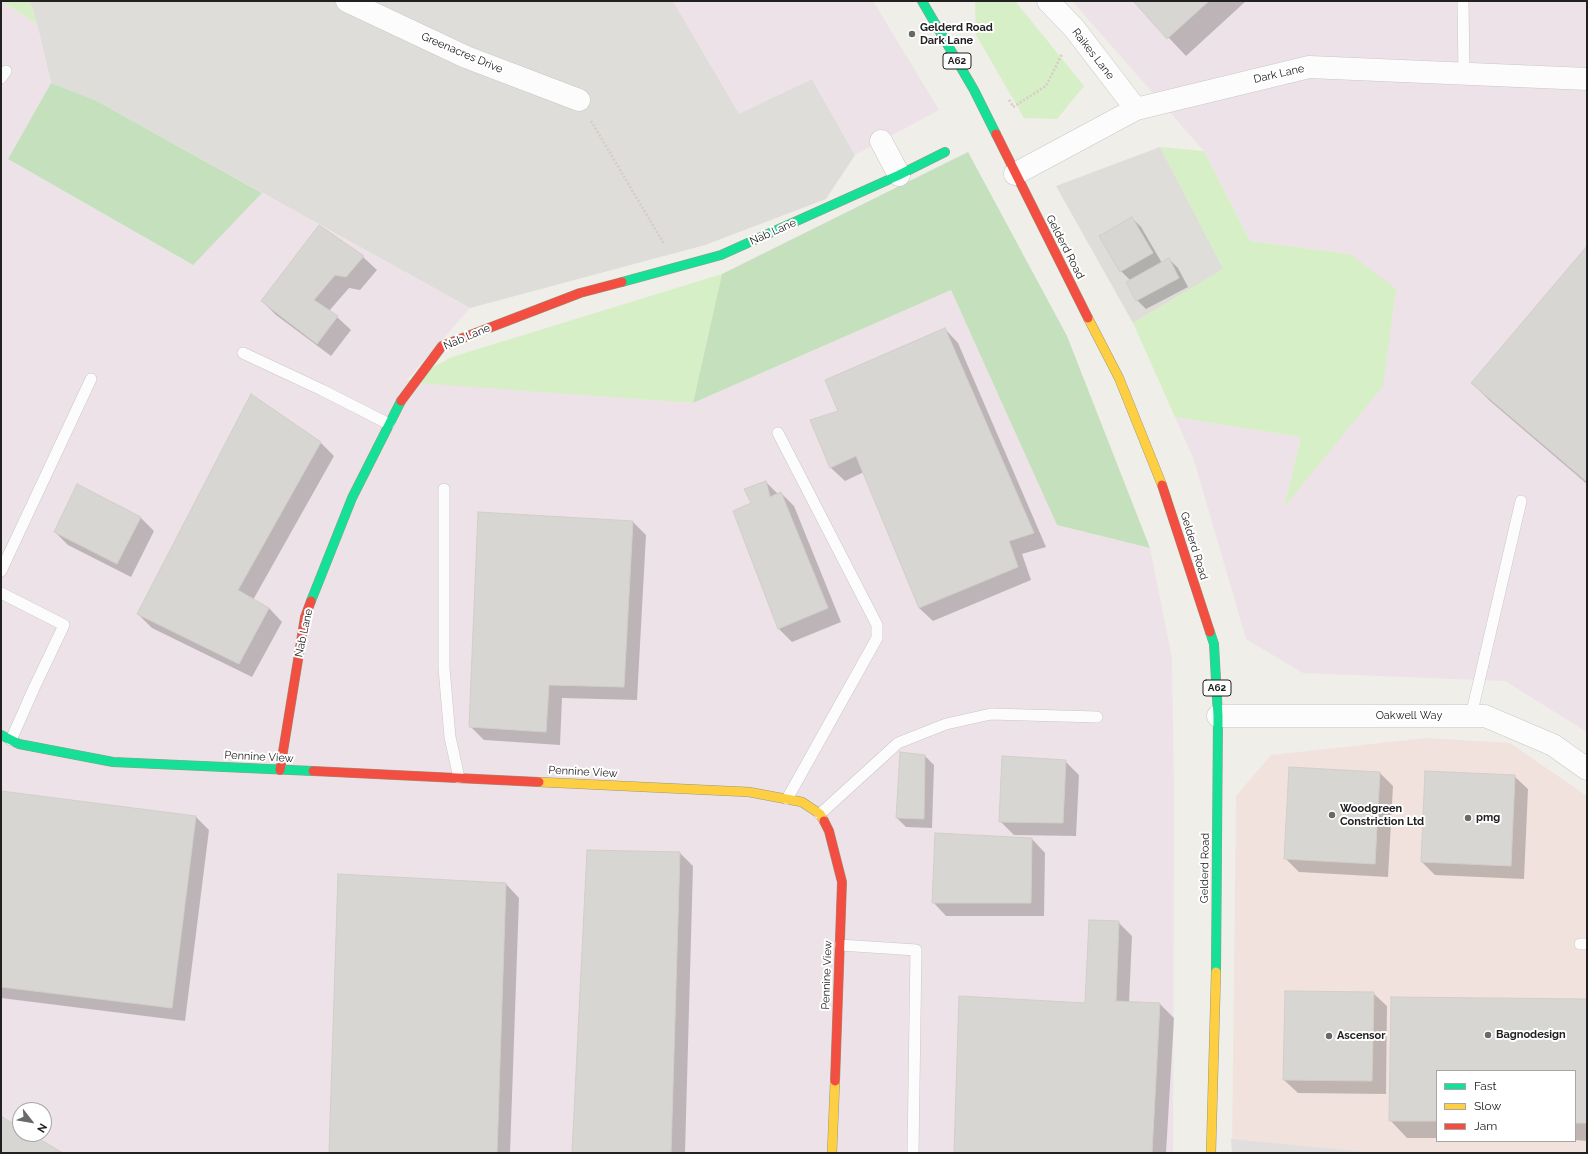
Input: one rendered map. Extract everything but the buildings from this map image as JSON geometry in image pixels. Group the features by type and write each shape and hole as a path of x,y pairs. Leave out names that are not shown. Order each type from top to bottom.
{"street":[{"name":"Greenacres Drive","path":"347,1 466,57 579,100"},
{"name":"Gelderd Road","path":"922,1 974,90 1055,255 1119,378 1162,484 1214,644 1218,716 1216,984 1211,1153"},
{"name":"Raikes Lane","path":"1048,1 1074,28 1136,109"},
{"name":"Dark Lane","path":"1015,174 1136,109 1309,67 1587,79"},
{"path":"881,141 899,175"},
{"name":"Nab Lane","path":"280,770 305,617 352,498 398,405 442,346 580,293 721,255 899,175 945,152"},
{"name":"Oakwell Way","path":"1218,716 1485,716 1553,744 1587,769"},
{"name":"Pennine View","path":"6,738 19,744 113,762 749,792 802,802 820,814 829,830 842,882 832,1153"}],"lane":[{"path":"1463,1 1464,74"},
{"path":"243,353 322,390 389,424"},
{"path":"1,571 91,379"},
{"path":"778,433 877,625 877,638 787,799"},
{"path":"444,489 444,668 450,737 459,778"},
{"path":"1471,716 1521,501"},
{"path":"1,593 64,625 34,688 6,738"},
{"path":"820,814 898,742 946,724 991,714 1097,717"},
{"path":"840,945 916,950 913,1153"}],"path":[{"path":"1013,106 1046,86 1074,28"},
{"path":"579,100 678,267"}],"shaded area":[{"path":"1,1 37,24 51,83 8,159 192,265 262,193 470,308 406,381 693,403 951,290 1057,525 1150,548 1172,658 1174,794 1173,1153 1,1153"},
{"path":"30,1 673,1 739,113 812,79 855,155 826,199 705,245 470,308 95,100 51,83"},
{"path":"673,1 873,1 939,110 855,155 812,79 739,114"},
{"path":"1072,1 1587,1 1587,732 1505,681 1303,673 1246,639 1194,460 1175,417 1301,437 1284,506 1350,254 1250,241 1204,151"},
{"path":"1160,147 1224,269 1133,323 1056,186"},
{"path":"1427,738 1510,743 1587,796 1587,1153 1232,1153 1236,796 1271,755"},
{"path":"1231,1139 1375,1153 1232,1153"}],"green space":[{"path":"1,1 30,1 37,24"},
{"path":"975,1 1015,1 1084,86 1057,119 1024,118 976,35"},
{"path":"51,83 95,100 262,193 193,265 8,159"},
{"path":"1160,147 1204,151 1250,241 1350,254 1396,289 1383,386 1284,507 1301,437 1175,417 1133,323 1223,269"},
{"path":"968,152 1067,336 1150,548 1057,525 951,290 693,403 722,274"},
{"path":"722,274 693,403 405,382 452,357"}],"traffic: fast":[{"path":"922,1 974,90 996,134"},
{"path":"622,282 721,255 899,175 945,152"},
{"path":"311,601 352,498 401,401"},
{"path":"1210,632 1214,644 1218,716 1216,972"},
{"path":"1,735 19,744 113,762 313,771"}],"traffic: slow":[{"path":"1088,318 1119,378 1162,485"},
{"path":"539,782 749,792 802,802 820,814 824,821"},
{"path":"1211,1153 1216,972"},
{"path":"832,1153 835,1081"}],"traffic: jam":[{"path":"996,134 1088,318"},
{"path":"401,401 442,346 580,293 622,282"},
{"path":"1162,485 1210,632"},
{"path":"280,770 305,617 311,601"},
{"path":"313,771 539,782"},
{"path":"824,821 829,831 842,882 835,1081"}],"place":[{"name":"Gelderd Road Dark Lane","path":"912,34"},
{"name":"Woodgreen Constriction Ltd","path":"1332,815"},
{"name":"pmg","path":"1468,818"},
{"name":"Bagnodesign","path":"1488,1035"},
{"name":"Ascensor","path":"1329,1036"}]}
